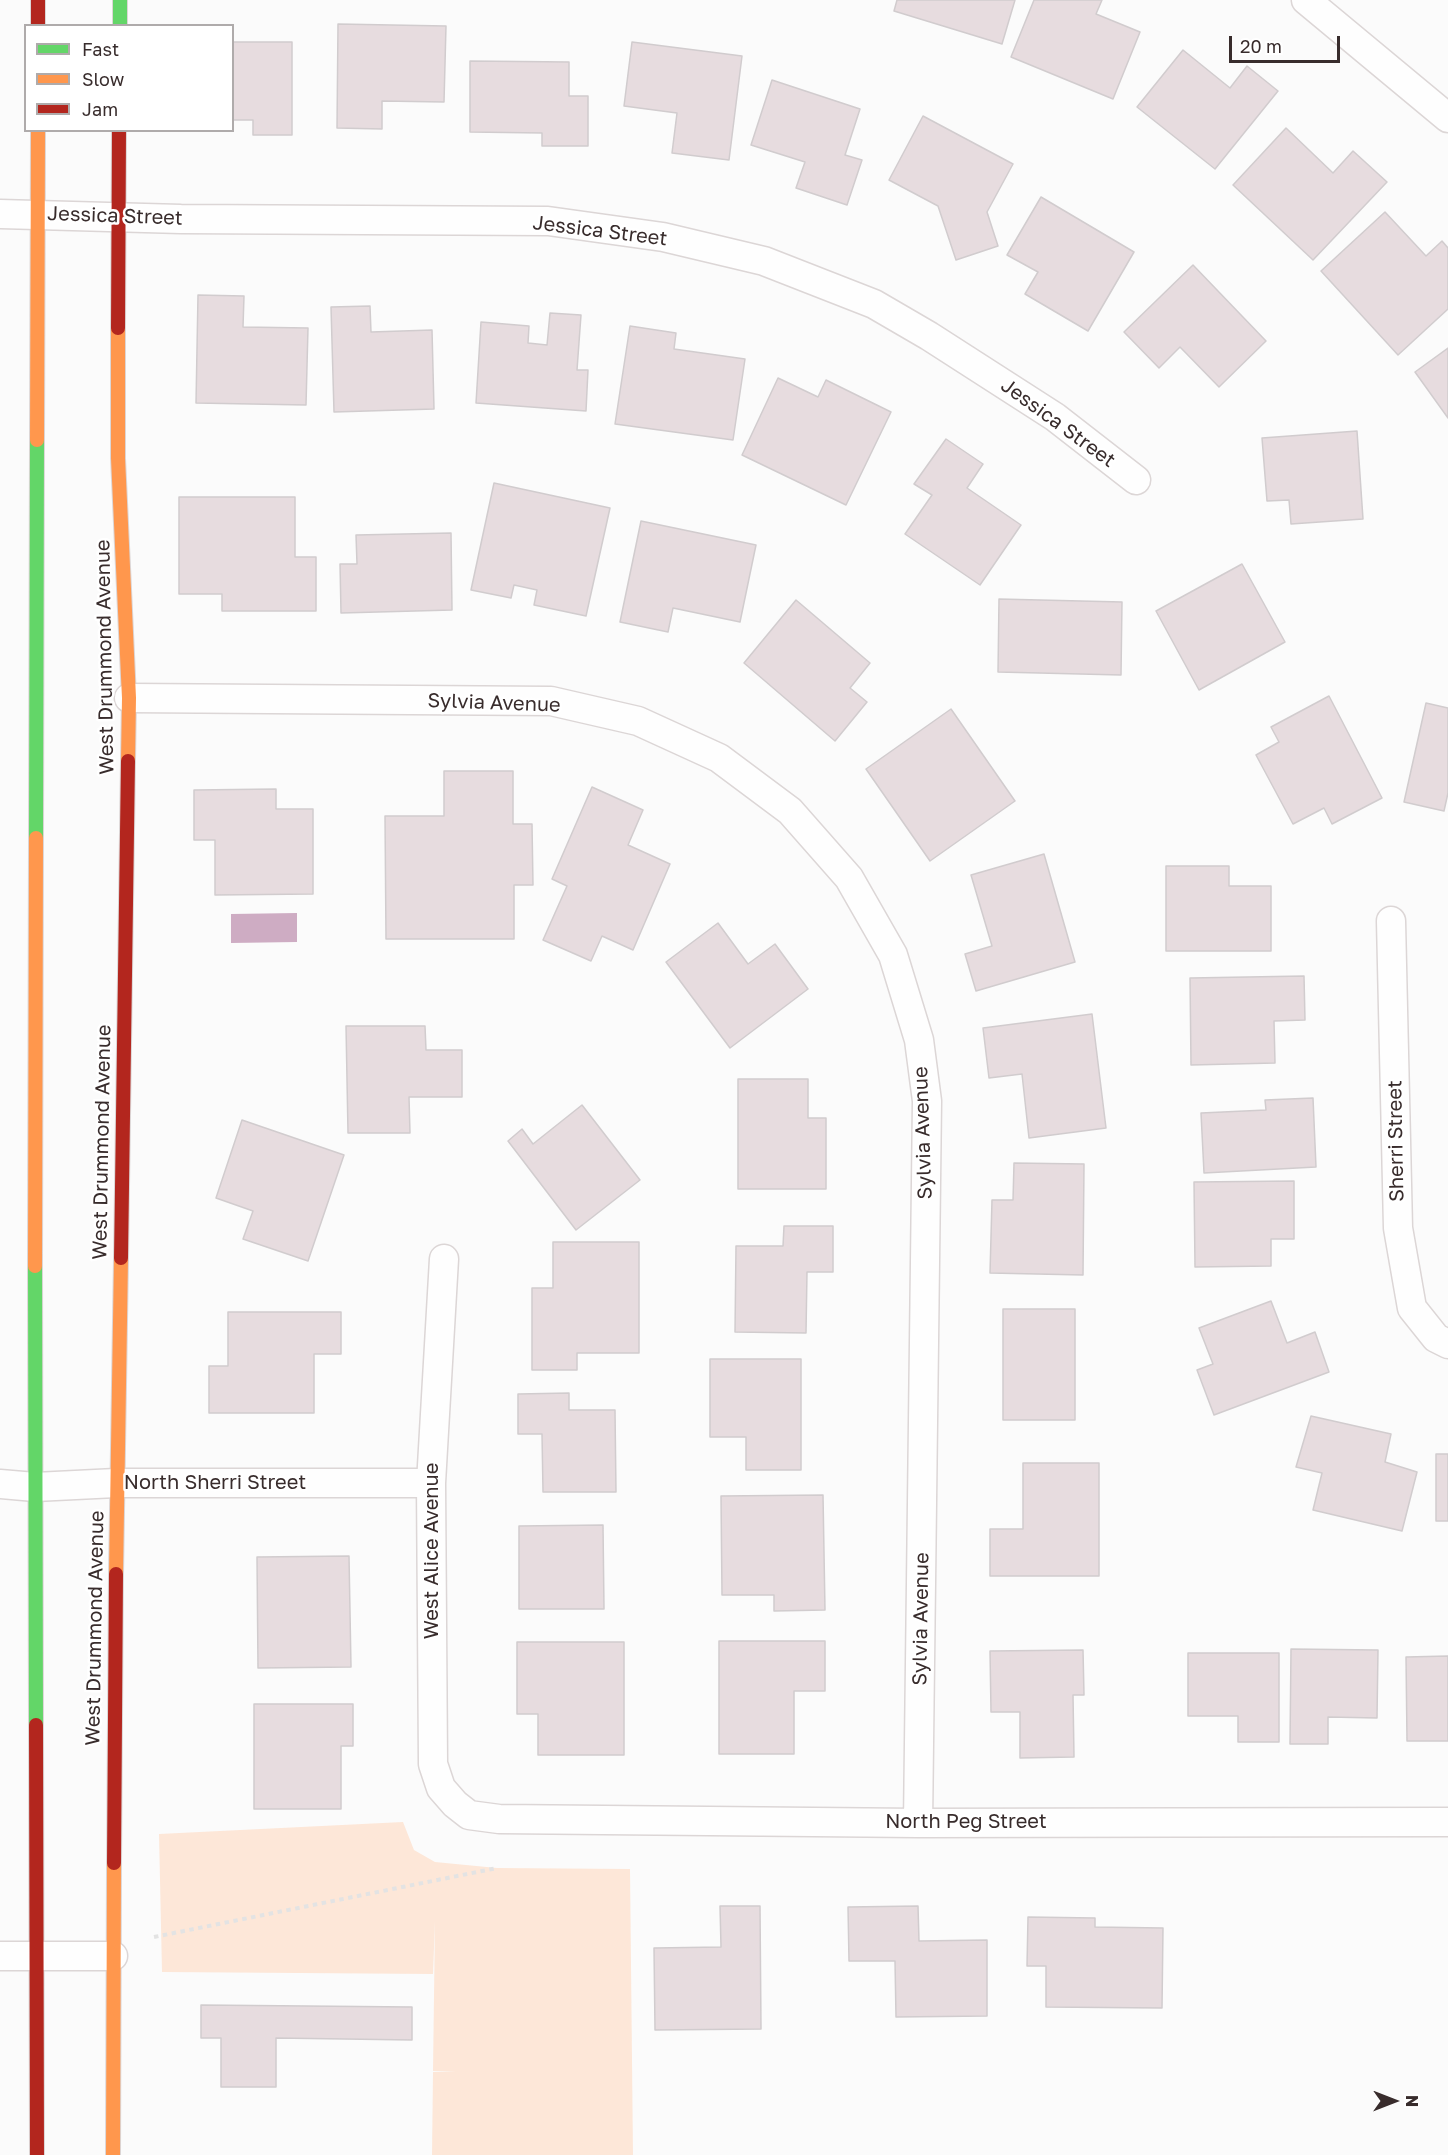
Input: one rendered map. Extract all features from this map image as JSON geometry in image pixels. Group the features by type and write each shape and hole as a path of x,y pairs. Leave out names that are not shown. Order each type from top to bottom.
{"main road":[{"path":"38,0 38,24"},
{"path":"120,0 120,24"},
{"path":"38,132 35,1487 38,2155"},
{"name":"West Drummond Avenue","path":"112,2155 116,1483 129,698 118,458 119,132"}],"street":[{"path":"1306,0 1448,118"},
{"name":"Jessica Street","path":"0,214 548,221 663,237 764,261 874,304 920,330 1055,417 1136,480"},
{"name":"Sylvia Avenue","path":"129,698 551,701 638,721 719,758 790,811 849,878 893,955 919,1040 927,1101 918,1823"},
{"name":"Sherri Street","path":"1392,921 1398,1228 1412,1308 1436,1338 1448,1344"},
{"name":"West Alice Avenue","path":"444,1259 431,1483 433,1764 441,1788 455,1804 469,1815 484,1817"},
{"name":"North Sherri Street","path":"0,1484 35,1487 116,1483 431,1483"},
{"name":"North Peg Street","path":"484,1817 918,1823 1448,1822"},
{"path":"0,1956 112,1956"}],"path":[{"path":"154,1937 497,1868"}],"shaded area":[{"path":"297,913 297,942 231,943 231,914"},
{"path":"403,1822 414,1850 435,1862 497,1868 630,1869 633,2155 432,2155 433,2072 456,2071 433,2071 435,1921 433,1974 162,1972 159,1834"}],"building":[{"path":"897,0 1015,0 1002,44 894,11"},
{"path":"1034,0 1102,0 1096,14 1140,32 1113,99 1011,57"},
{"path":"338,24 446,26 444,102 382,101 382,129 337,128"},
{"path":"234,42 292,42 292,135 253,135 253,120 234,120"},
{"path":"632,42 742,56 729,160 672,153 677,113 624,106"},
{"path":"1183,50 1230,88 1247,66 1278,91 1215,169 1137,107"},
{"path":"470,61 569,62 569,96 588,96 588,146 542,146 542,133 470,132"},
{"path":"772,80 860,109 845,155 862,160 847,205 796,188 805,162 751,145"},
{"path":"923,116 1013,164 987,212 998,246 956,260 938,206 889,180"},
{"path":"1286,128 1333,173 1353,151 1387,182 1313,260 1233,185"},
{"path":"1041,197 1134,252 1088,331 1025,294 1038,272 1007,255"},
{"path":"1385,212 1426,256 1442,241 1448,248 1448,309 1398,355 1321,271"},
{"path":"1193,265 1266,341 1219,387 1180,347 1159,368 1124,332"},
{"path":"198,295 244,296 243,327 308,328 306,405 196,403"},
{"path":"370,306 371,332 432,330 434,409 334,412 331,307"},
{"path":"550,313 581,315 577,370 588,370 586,411 476,403 481,322 529,326 528,343 547,345"},
{"path":"630,326 676,333 674,349 745,359 733,440 615,424"},
{"path":"1448,348 1448,418 1415,372"},
{"path":"778,378 818,397 826,380 891,412 846,505 742,455"},
{"path":"1357,431 1363,519 1291,524 1289,500 1267,501 1262,438"},
{"path":"946,439 983,464 967,488 1021,525 980,585 905,534 932,495 914,484"},
{"path":"494,483 610,508 586,616 534,605 537,590 514,585 511,598 471,590"},
{"path":"179,497 295,497 295,557 316,557 316,611 222,611 222,594 179,594"},
{"path":"641,521 756,545 740,622 673,608 668,632 620,622"},
{"path":"451,533 452,610 341,613 340,564 357,564 356,535"},
{"path":"1242,564 1285,642 1199,690 1156,611"},
{"path":"999,599 1122,602 1121,675 998,672"},
{"path":"796,600 870,663 850,688 867,702 835,741 744,663"},
{"path":"1329,696 1382,798 1332,824 1324,808 1293,824 1256,755 1279,742 1271,727"},
{"path":"1426,703 1448,708 1448,793 1444,811 1404,802"},
{"path":"951,709 1015,801 930,861 866,769"},
{"path":"444,771 513,771 513,824 532,824 533,885 514,885 514,939 386,939 385,816 444,816"},
{"path":"592,787 643,810 628,845 670,864 633,950 602,936 591,961 543,940 567,886 552,879"},
{"path":"276,789 276,809 313,809 313,894 215,895 215,840 194,840 194,790"},
{"path":"1044,854 1075,962 976,991 965,954 992,946 971,875"},
{"path":"1166,866 1229,866 1229,886 1271,886 1271,951 1166,951"},
{"path":"718,923 748,964 775,944 808,989 730,1048 666,962"},
{"path":"1304,976 1305,1020 1274,1021 1275,1063 1191,1065 1190,978"},
{"path":"1092,1014 1106,1128 1029,1138 1022,1074 989,1078 983,1028"},
{"path":"346,1026 425,1026 426,1050 462,1050 462,1097 409,1097 410,1133 348,1133"},
{"path":"738,1079 808,1079 808,1118 826,1118 826,1189 738,1189"},
{"path":"1313,1098 1316,1167 1204,1173 1201,1113 1266,1110 1265,1100"},
{"path":"582,1105 640,1180 576,1230 508,1141 522,1129 533,1144"},
{"path":"242,1120 344,1155 308,1261 243,1239 253,1211 216,1198"},
{"path":"1014,1163 1084,1164 1083,1275 990,1273 992,1200 1013,1200"},
{"path":"1294,1181 1294,1239 1271,1239 1271,1266 1195,1267 1194,1182"},
{"path":"784,1226 833,1226 833,1272 807,1272 806,1333 735,1332 736,1246 783,1246"},
{"path":"553,1242 639,1242 639,1353 577,1353 577,1370 532,1370 532,1288 553,1288"},
{"path":"1271,1301 1287,1343 1315,1332 1329,1372 1214,1415 1197,1370 1213,1364 1199,1328"},
{"path":"1003,1309 1075,1309 1075,1420 1003,1420"},
{"path":"228,1312 341,1312 341,1354 314,1354 314,1413 209,1413 209,1366 228,1366"},
{"path":"710,1359 801,1359 801,1470 746,1470 746,1437 710,1437"},
{"path":"569,1393 569,1410 615,1410 616,1492 543,1492 542,1434 518,1434 518,1394"},
{"path":"1311,1416 1391,1434 1385,1462 1417,1472 1402,1531 1313,1510 1322,1473 1296,1467"},
{"path":"1436,1454 1448,1454 1448,1521 1436,1521"},
{"path":"1023,1463 1099,1463 1099,1576 990,1576 990,1529 1023,1529"},
{"path":"823,1495 825,1610 774,1611 774,1595 722,1595 721,1496"},
{"path":"603,1525 604,1609 519,1609 519,1526"},
{"path":"349,1556 351,1667 258,1668 257,1557"},
{"path":"719,1641 825,1641 825,1691 794,1691 794,1754 719,1754"},
{"path":"517,1642 624,1642 624,1755 538,1755 538,1714 517,1714"},
{"path":"1291,1649 1378,1650 1377,1718 1328,1717 1328,1744 1290,1744"},
{"path":"1083,1650 1084,1695 1073,1695 1074,1757 1020,1758 1020,1712 991,1712 990,1651"},
{"path":"1188,1653 1279,1653 1279,1742 1238,1742 1238,1716 1188,1716"},
{"path":"1448,1656 1448,1741 1407,1741 1406,1657"},
{"path":"254,1704 353,1704 353,1746 341,1746 341,1809 254,1809"},
{"path":"720,1906 760,1906 761,2029 655,2030 654,1948 721,1947"},
{"path":"918,1906 919,1941 987,1940 987,2016 896,2017 895,1961 849,1961 848,1907"},
{"path":"1028,1917 1095,1918 1095,1927 1163,1928 1162,2008 1046,2007 1046,1966 1027,1966"},
{"path":"201,2005 412,2007 412,2040 276,2038 276,2087 221,2087 221,2038 201,2038"}],"traffic: fast":[{"path":"120,0 120,24"},
{"path":"36,838 37,440"},
{"path":"35,1266 36,1725"}],"traffic: slow":[{"path":"37,440 38,132"},
{"path":"118,328 118,458 129,698 128,761"},
{"path":"35,1266 36,838"},
{"path":"116,1574 121,1258"},
{"path":"113,2155 114,1863"}],"traffic: jam":[{"path":"38,0 38,24"},
{"path":"118,328 119,132"},
{"path":"121,1258 128,761"},
{"path":"114,1863 116,1574"},
{"path":"36,1725 37,2155"}]}
